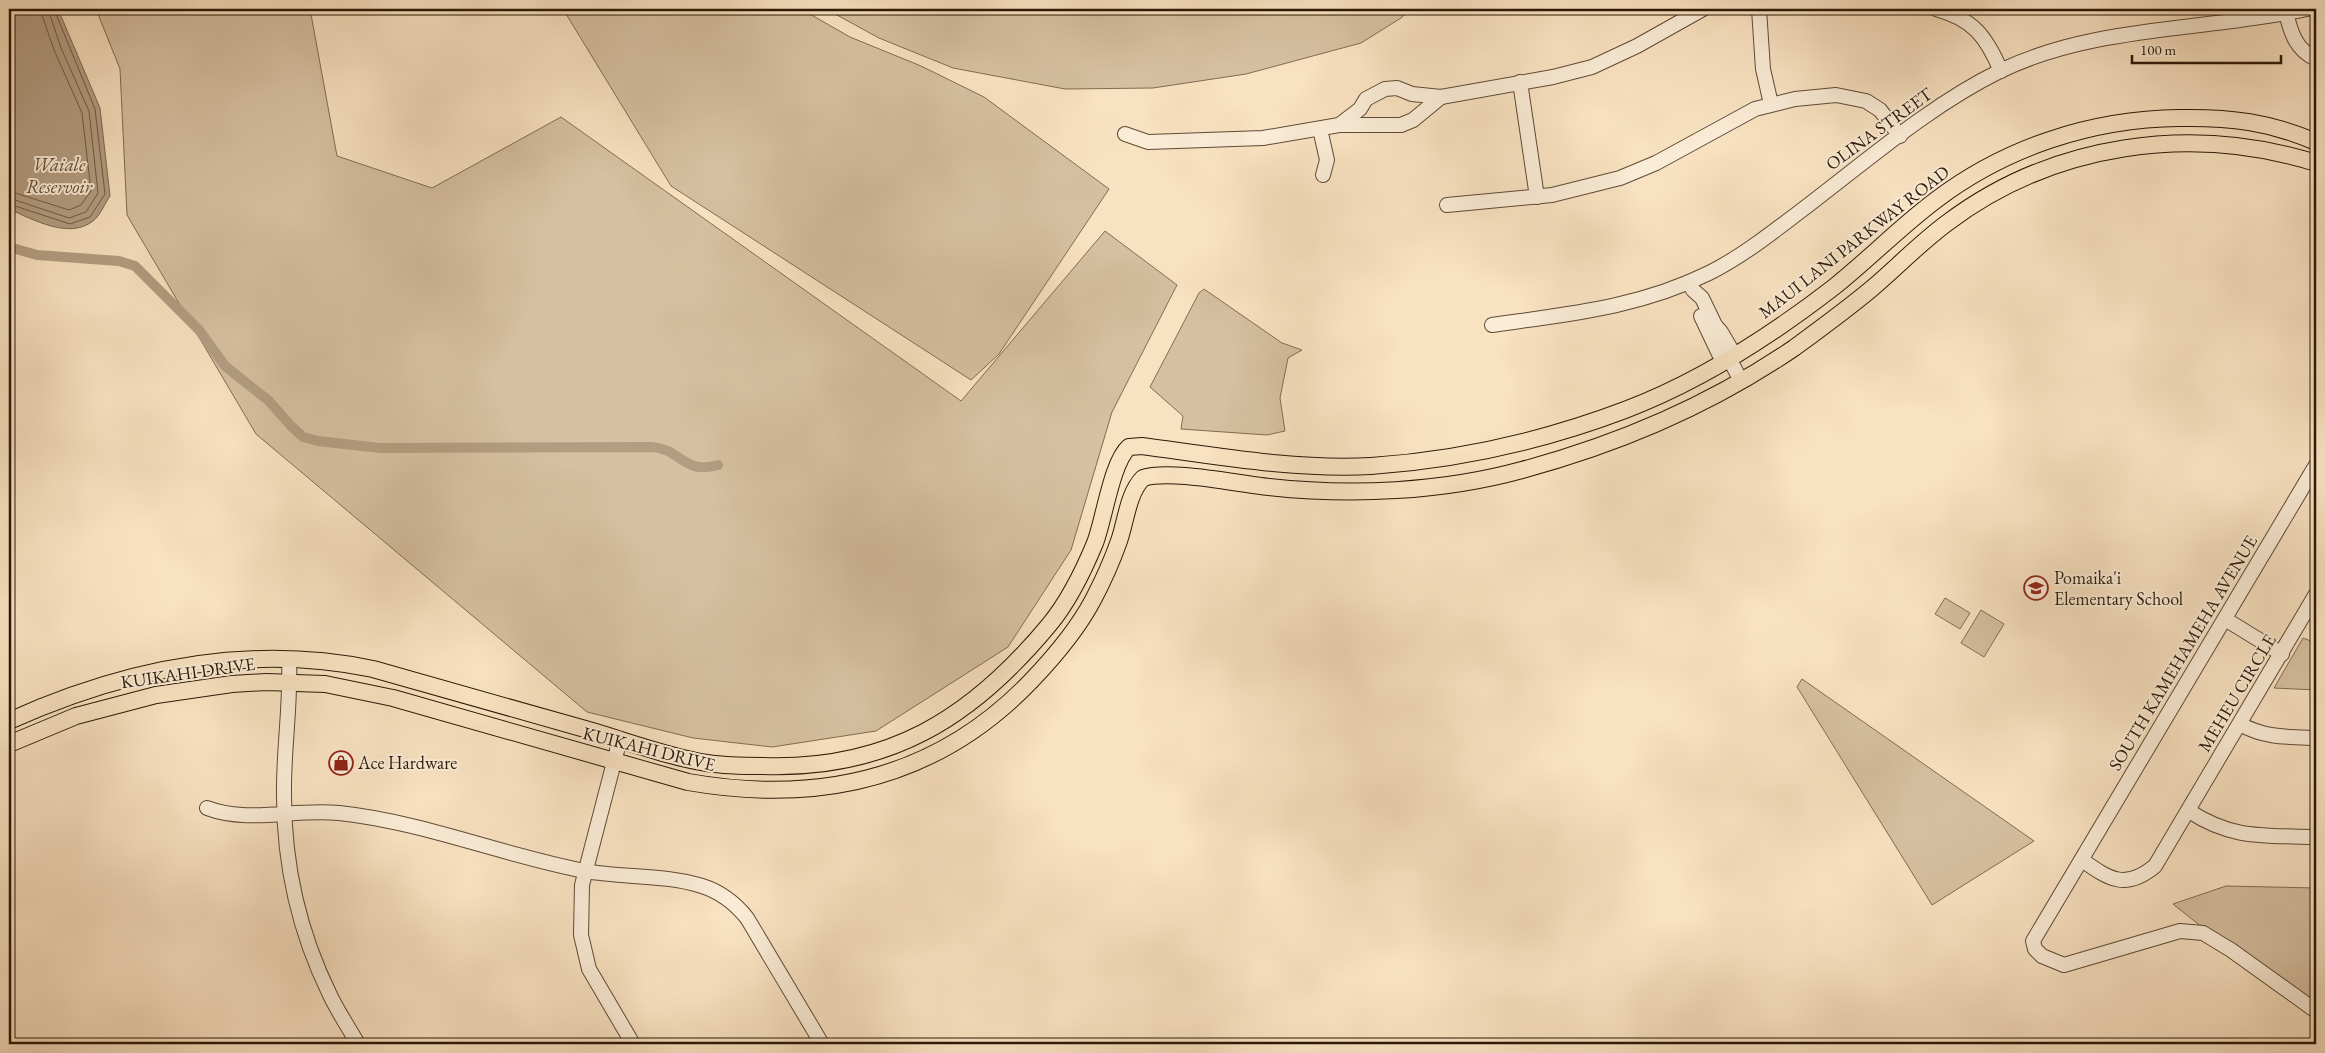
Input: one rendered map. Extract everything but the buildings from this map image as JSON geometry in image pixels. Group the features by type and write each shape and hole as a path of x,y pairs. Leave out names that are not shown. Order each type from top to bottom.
{"main road":[{"name":"MAUI LANI PARKWAY ROAD","path":"1128,447 1134,446 1281,464 1368,466 1458,457 1545,437 1628,409 1709,370 1791,319 1855,270 1954,187 2016,153 2060,136 2107,124 2144,120 2201,118 2274,126 2316,142"},
{"path":"1741,381 1831,321 1946,223 1982,199 2020,179 2060,163 2144,144 2189,142 2260,148 2316,163"},
{"name":"KUIKAHI DRIVE","path":"9,744 76,716 148,697 232,684 325,684 393,698 688,782 722,788 765,791 808,790 841,786 882,776 913,765 945,748 999,711 1053,658 1082,618 1110,565 1134,489 1143,478 1164,475 1272,488 1370,491 1445,485 1518,472 1590,451 1660,423 1741,381"},
{"name":"KUIKAHI DRIVE","path":"9,721 97,686 134,675 224,661 289,658 342,662 373,669 707,763 813,766 844,762 879,752 933,729 974,702 1002,678 1051,622 1077,582 1095,542 1119,459 1128,447"}],"street":[{"path":"1339,125 1360,109 1366,99 1385,89 1397,88 1412,94 1441,97 1572,72 1608,61 1703,9"},
{"path":"1759,9 1763,69 1771,104"},
{"path":"1936,9 1954,15 1972,25 1987,42 2001,71"},
{"name":"OLINA STREET","path":"1492,325 1616,307 1664,292 1691,286 1756,245 1900,136 1965,90 2001,71 2070,45 2307,9"},
{"path":"2286,13 2292,35 2297,44 2309,56 2316,59"},
{"path":"1520,82 1537,197"},
{"path":"1447,205 1537,197 1583,189 1629,175 1656,163 1747,113 1771,104 1812,97 1836,95 1855,97 1874,104 1900,136"},
{"path":"1125,134 1148,142 1158,142 1263,138 1339,125 1401,125 1413,120 1441,97"},
{"path":"1320,128 1327,160 1323,176"},
{"path":"1691,286 1694,302 1710,338 1720,356 1729,358 1741,381"},
{"name":"SOUTH KAMEHAMEHA AVENUE","path":"2316,465 2032,941 2035,949 2042,956 2064,965 2180,931 2203,933 2231,950 2316,1011"},
{"name":"MEHEU CIRCLE","path":"2082,860 2105,876 2120,881 2135,879 2145,875 2155,866 2316,594"},
{"path":"2224,619 2282,654"},
{"path":"289,658 290,683 284,814 286,854 299,913 329,994 358,1044"},
{"path":"2240,724 2253,732 2272,737 2316,738"},
{"path":"620,739 582,885 580,909 584,954 596,982 633,1044"},
{"path":"207,808 232,815 284,814 303,811 366,816 586,871 672,879 701,886 735,904 747,918 822,1044"},
{"path":"2189,811 2224,830 2247,835 2316,838"}],"shaded area":[{"path":"96,9 310,9 337,156 432,188 561,117 961,401 1105,231 1177,285 1112,412 1071,550 1008,647 876,731 772,747 693,738 587,712 256,434 127,215 120,69"},
{"path":"563,9 801,9 850,37 921,66 984,97 1109,189 999,354 971,380 671,186"},
{"path":"826,9 1411,9 1401,18 1361,43 1246,74 1153,88 1065,89 953,68 879,38"},
{"path":"1204,289 1282,343 1302,350 1288,358 1280,398 1285,431 1267,435 1181,429 1183,416 1150,387 1199,293"},
{"path":"1945,598 1970,613 1960,629 1935,614"},
{"path":"1981,610 2004,624 1984,657 1961,643"},
{"path":"2303,638 2316,643 2316,690 2274,688"},
{"path":"1802,679 2034,841 1932,905 1797,687"},
{"path":"2226,886 2316,888 2316,1018 2173,904"}],"water":[{"name":"Waiale Reservoir","path":"9,9 58,9 100,108 110,196 96,219 83,226 73,229 51,226 9,209"}],"waterway":[{"path":"9,247 37,255 119,261 135,266 199,330 225,366 269,401 303,437 318,441 380,448 652,447 670,452 697,467 718,465"}],"place":[{"name":"Pomaika'i Elementary School","path":"2036,588"},
{"name":"Ace Hardware","path":"341,763"}]}
